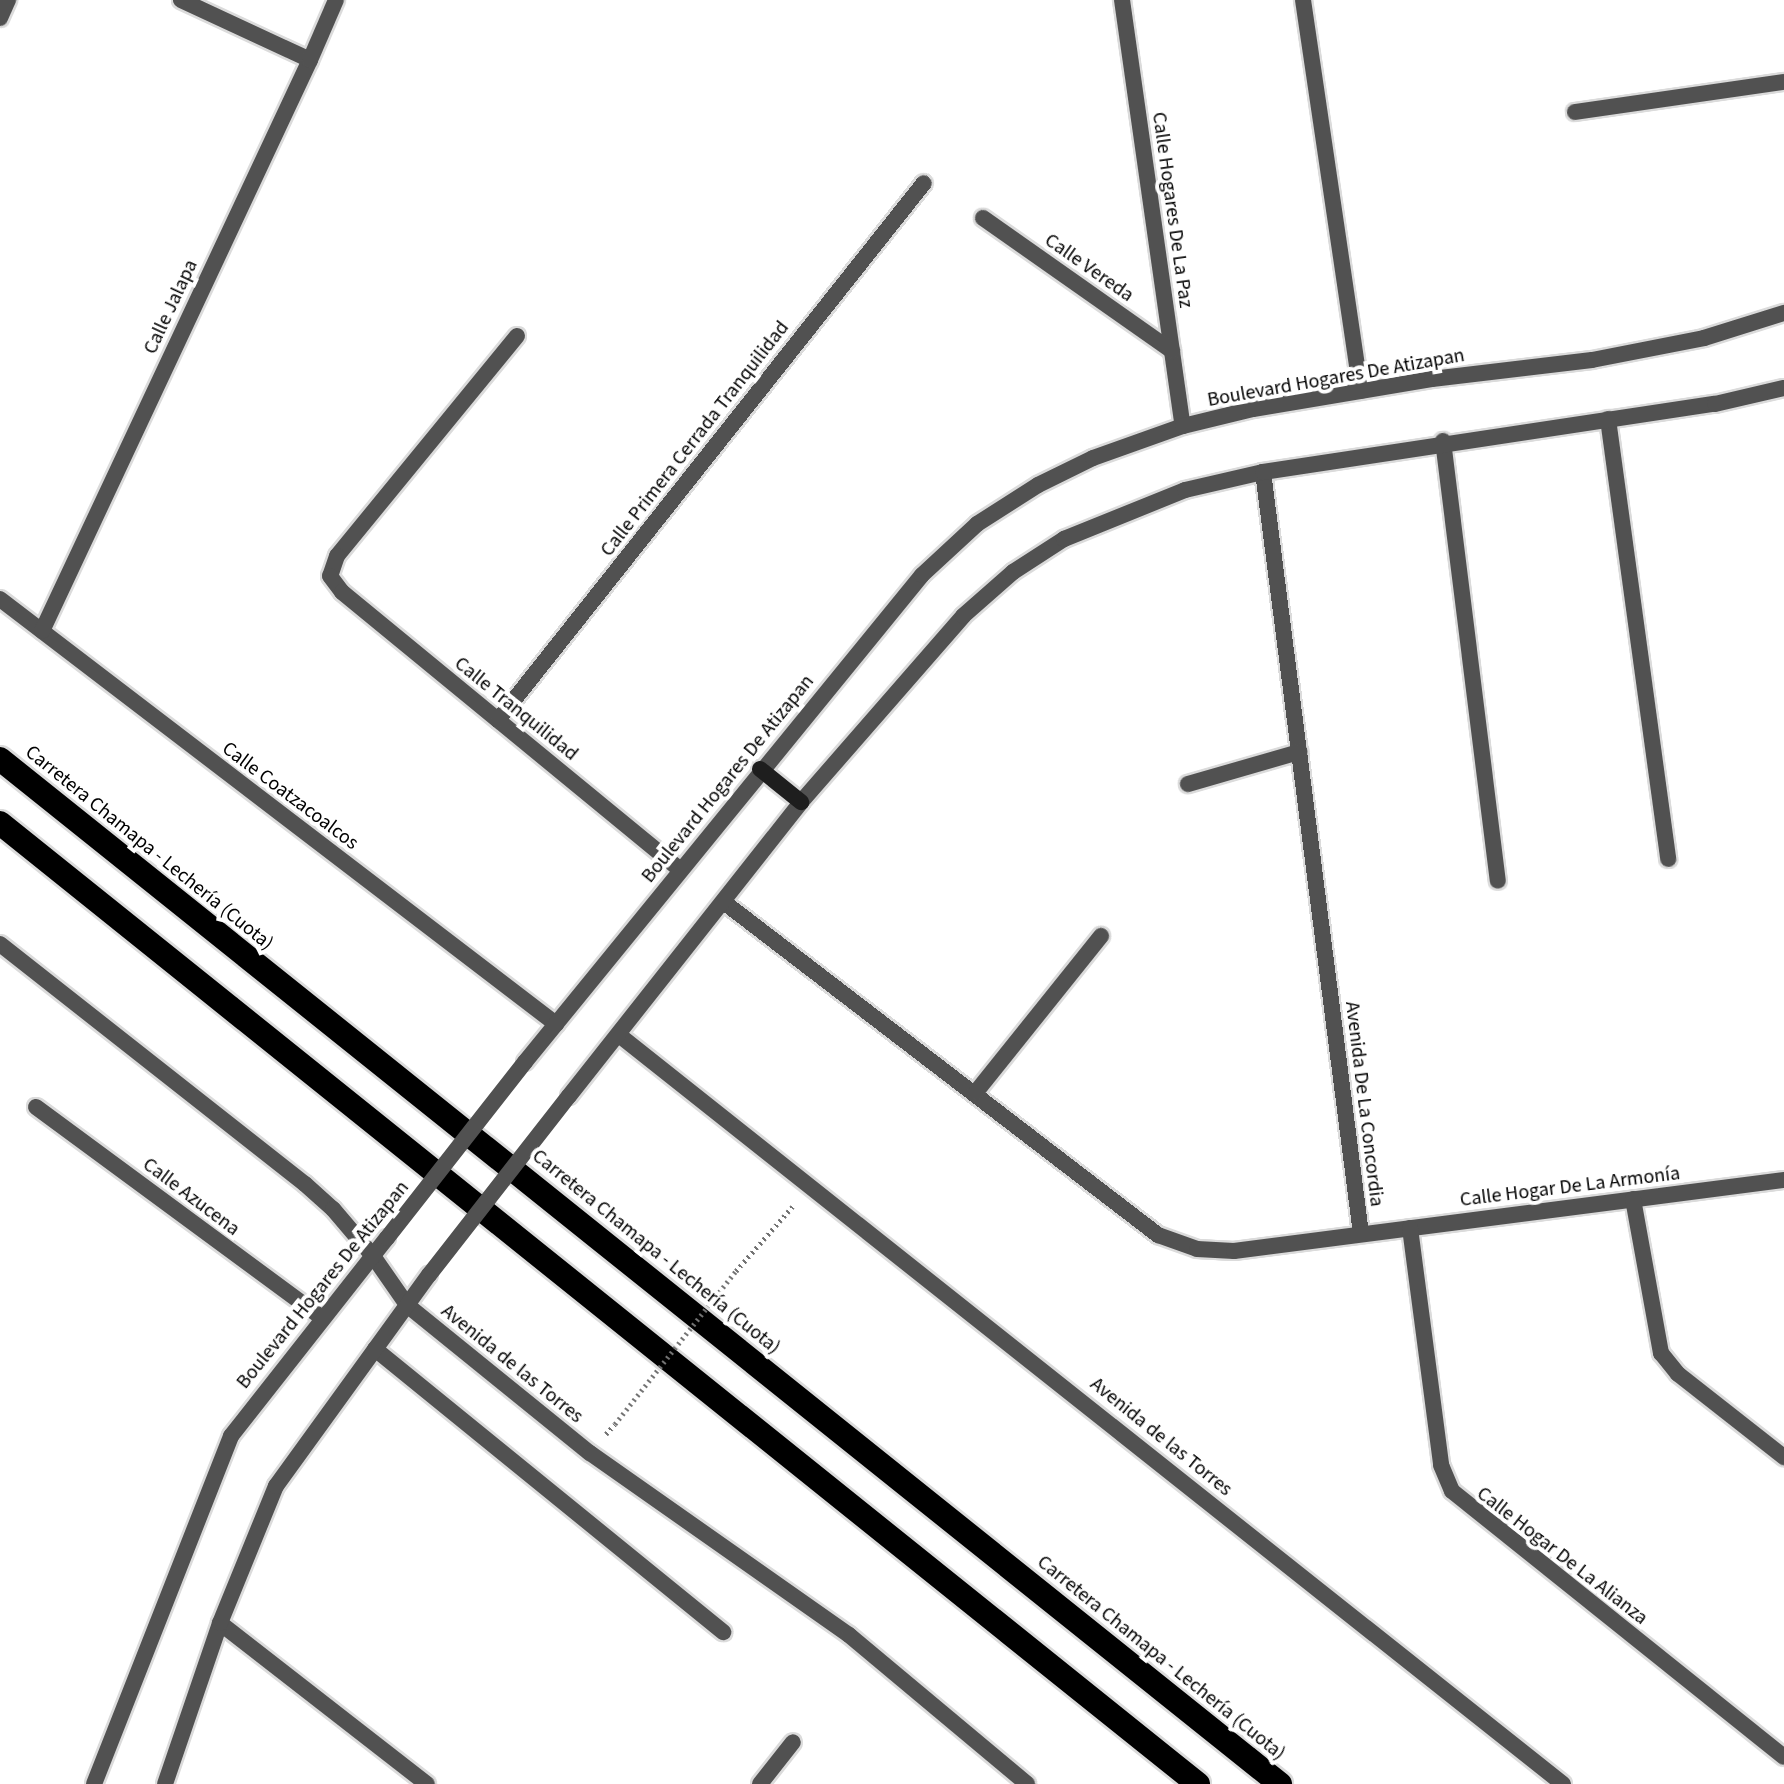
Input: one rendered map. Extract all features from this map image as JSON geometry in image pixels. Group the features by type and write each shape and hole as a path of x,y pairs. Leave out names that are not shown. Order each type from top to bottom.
{"highway":[{"name":"Carretera Chamapa - Lechería (Cuota)","path":"0,759 1280,1784"},
{"path":"0,823 1198,1784"}],"main road":[{"path":"760,769 801,802"}],"street":[{"path":"0,18 8,0"},
{"path":"181,0 310,60"},
{"name":"Calle Jalapa","path":"42,631 336,0"},
{"name":"Calle Hogares De La Paz","path":"1122,0 1183,426"},
{"path":"1303,0 1361,391"},
{"path":"1575,112 1784,82"},
{"name":"Calle Primera Cerrada Tranquilidad","path":"498,720 924,183"},
{"name":"Calle Vereda","path":"983,218 1172,351"},
{"name":"Boulevard Hogares De Atizapan","path":"94,1784 231,1436 760,769 922,575 977,524 1038,485 1093,458 1183,426 1361,391 1592,360 1704,338 1784,313"},
{"name":"Calle Tranquilidad","path":"517,336 337,556 330,576 342,592 680,870"},
{"path":"165,1784 220,1623 276,1486 429,1275 725,903 801,802 963,616 1013,572 1118,514 1185,490 1263,472 1443,441 1608,419 1784,388"},
{"path":"1608,419 1668,859"},
{"path":"1443,441 1498,881"},
{"name":"Avenida De La Concordia","path":"725,903 976,1092 1158,1235 1197,1249 1234,1251 1361,1234 1263,472"},
{"name":"Calle Coatzacoalcos","path":"0,599 556,1024"},
{"path":"1188,784 1299,752"},
{"path":"976,1092 1101,936"},
{"name":"Avenida de las Torres","path":"0,944 305,1184 333,1209 373,1256 407,1305 590,1453 849,1635 1027,1784"},
{"name":"Avenida de las Torres","path":"619,1035 811,1184 1563,1784"},
{"name":"Calle Azucena","path":"36,1107 322,1318"},
{"name":"Calle Hogar De La Armonía","path":"1361,1234 1784,1180"},
{"path":"1633,1199 1661,1353 1678,1374 1784,1457"},
{"name":"Calle Hogar De La Alianza","path":"1410,1228 1441,1465 1452,1491 1784,1757"},
{"path":"375,1349 723,1632"},
{"path":"220,1623 427,1784"},
{"path":"760,1784 793,1742"}],"path":[{"path":"615,1424 736,1271 811,1184"}]}
